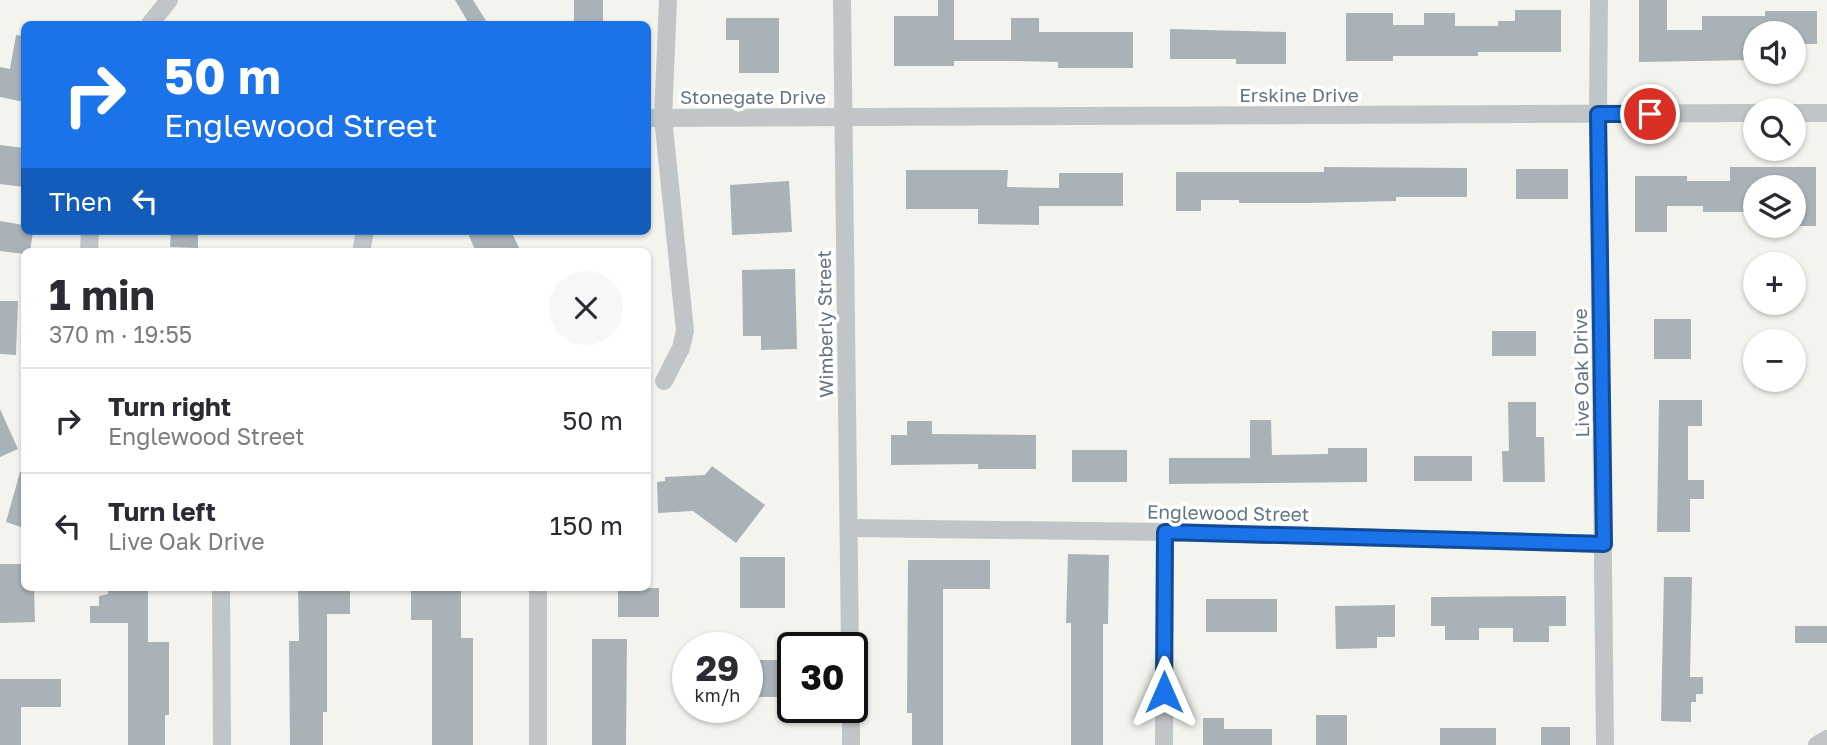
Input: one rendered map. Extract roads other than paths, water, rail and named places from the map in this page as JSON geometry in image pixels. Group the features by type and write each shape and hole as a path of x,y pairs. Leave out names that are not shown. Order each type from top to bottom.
{"street":[{"path":"152,21 169,0"},
{"name":"Stonegate Drive","path":"668,0 655,118 843,118"},
{"name":"Wimberly Street","path":"842,0 850,632"},
{"name":"Live Oak Drive","path":"1599,0 1605,745"},
{"name":"Erskine Drive","path":"843,118 1743,113"},
{"path":"1806,113 1827,113"},
{"path":"655,118 685,319 681,348 664,381"},
{"name":"Englewood Street","path":"850,528 1165,532 1604,544"},
{"path":"1164,745 1165,532"},
{"path":"221,591 222,745"},
{"path":"538,591 538,745"},
{"path":"851,723 851,745"},
{"path":"1818,745 1827,739"}]}
